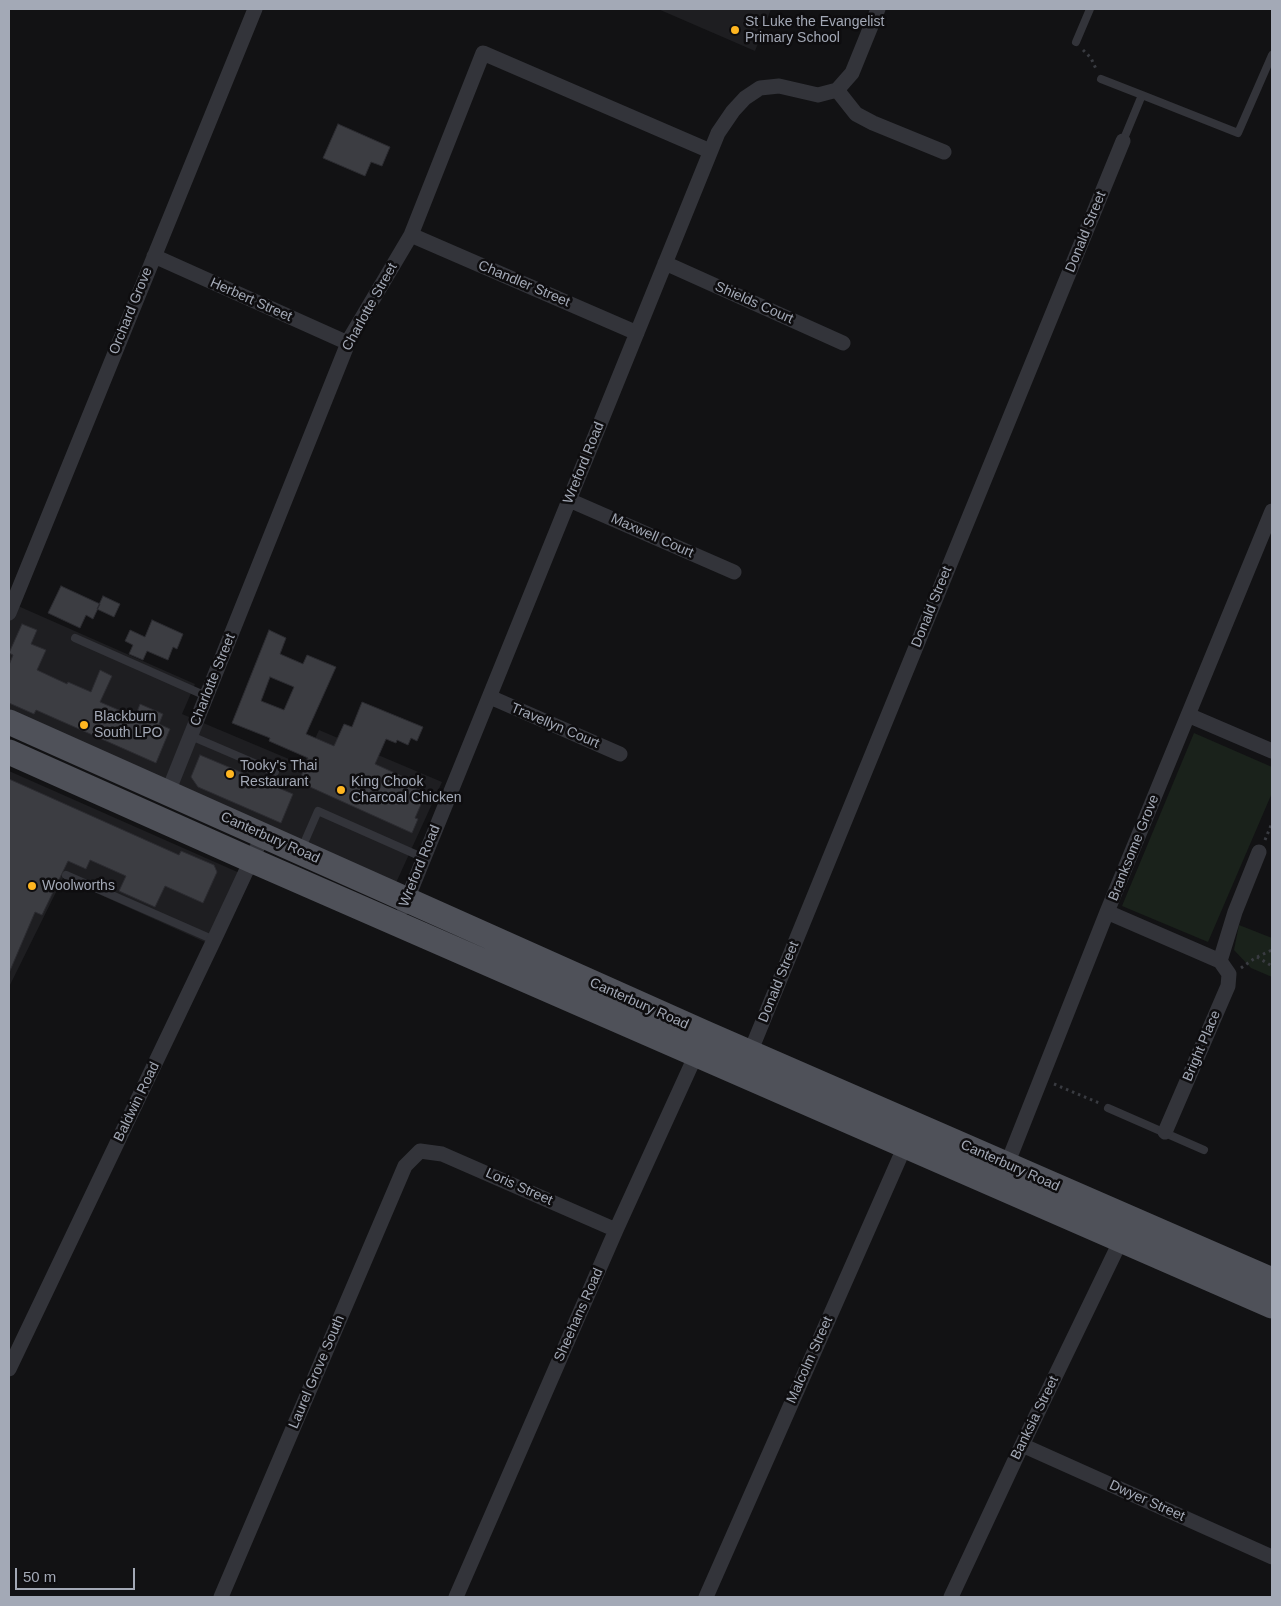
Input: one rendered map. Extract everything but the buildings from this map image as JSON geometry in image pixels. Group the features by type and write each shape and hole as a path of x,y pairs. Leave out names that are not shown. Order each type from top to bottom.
{"main road":[{"name":"Canterbury Road","path":"9,722 407,900 746,1063 1002,1175 1272,1280"},
{"name":"Canterbury Road","path":"9,752 396,924 701,1043"},
{"name":"Canterbury Road","path":"1002,1175 1121,1240 1272,1306"}],"street":[{"name":"Orchard Grove","path":"9,613 255,9"},
{"path":"878,9 852,73 837,90 856,114 873,123 944,152"},
{"name":"Charlotte Street","path":"168,792 348,343 411,235 484,53 710,151"},
{"name":"Wreford Road","path":"396,924 718,133 733,111 745,98 760,88 779,86 818,95 837,90"},
{"name":"Donald Street","path":"746,1063 1123,141"},
{"name":"Chandler Street","path":"411,235 637,333"},
{"name":"Herbert Street","path":"154,256 348,343"},
{"name":"Shields Court","path":"665,262 843,343"},
{"name":"Maxwell Court","path":"570,500 734,572"},
{"name":"Branksome Grove","path":"1002,1175 1107,912 1272,511"},
{"name":"Travellyn Court","path":"490,697 620,754"},
{"path":"1188,716 1272,751"},
{"name":"Baldwin Road","path":"9,1369 263,835"},
{"path":"1220,961 1235,912 1259,852"},
{"path":"1107,912 1220,961 1229,974"},
{"name":"Bright Place","path":"1165,1132 1228,986 1229,974"},
{"name":"Sheehans Road","path":"456,1597 616,1230 701,1043"},
{"name":"Malcolm Street","path":"706,1597 910,1134"},
{"name":"Loris Street","path":"420,1151 442,1154 616,1230"},
{"name":"Laurel Grove South","path":"221,1597 405,1166 420,1151"},
{"name":"Banksia Street","path":"951,1597 1121,1240"},
{"name":"Dwyer Street","path":"1022,1445 1272,1558"}],"lane":[{"path":"1076,42 1090,9"},
{"path":"1101,79 1238,133 1272,55"},
{"path":"1123,141 1142,95"},
{"path":"75,638 206,696"},
{"path":"191,736 275,772"},
{"path":"300,852 318,811 424,858"},
{"path":"66,875 214,940"},
{"path":"1108,1108 1204,1150"}],"path":[{"path":"1076,42 1090,58 1101,79"},
{"path":"1229,974 1272,950"},
{"path":"1257,957 1272,966"},
{"path":"1041,1079 1108,1108"}],"shaded area":[{"name":"St Luke the Evangelist Primary School","path":"658,9 771,9 755,51"},
{"path":"9,602 195,684 182,714 303,765 319,730 442,782 395,885 9,710"},
{"path":"1194,733 1272,767 1272,793 1208,942 1122,906"},
{"path":"9,771 251,878 218,948 63,878 9,987"},
{"path":"1239,925 1272,938 1272,977 1251,968 1234,950"}],"place":[{"name":"St Luke the Evangelist Primary School","path":"735,30"},
{"name":"Blackburn South LPO","path":"84,725"},
{"name":"Tooky's Thai Restaurant","path":"230,774"},
{"name":"King Chook Charcoal Chicken","path":"341,790"},
{"name":"Woolworths","path":"32,886"}]}
